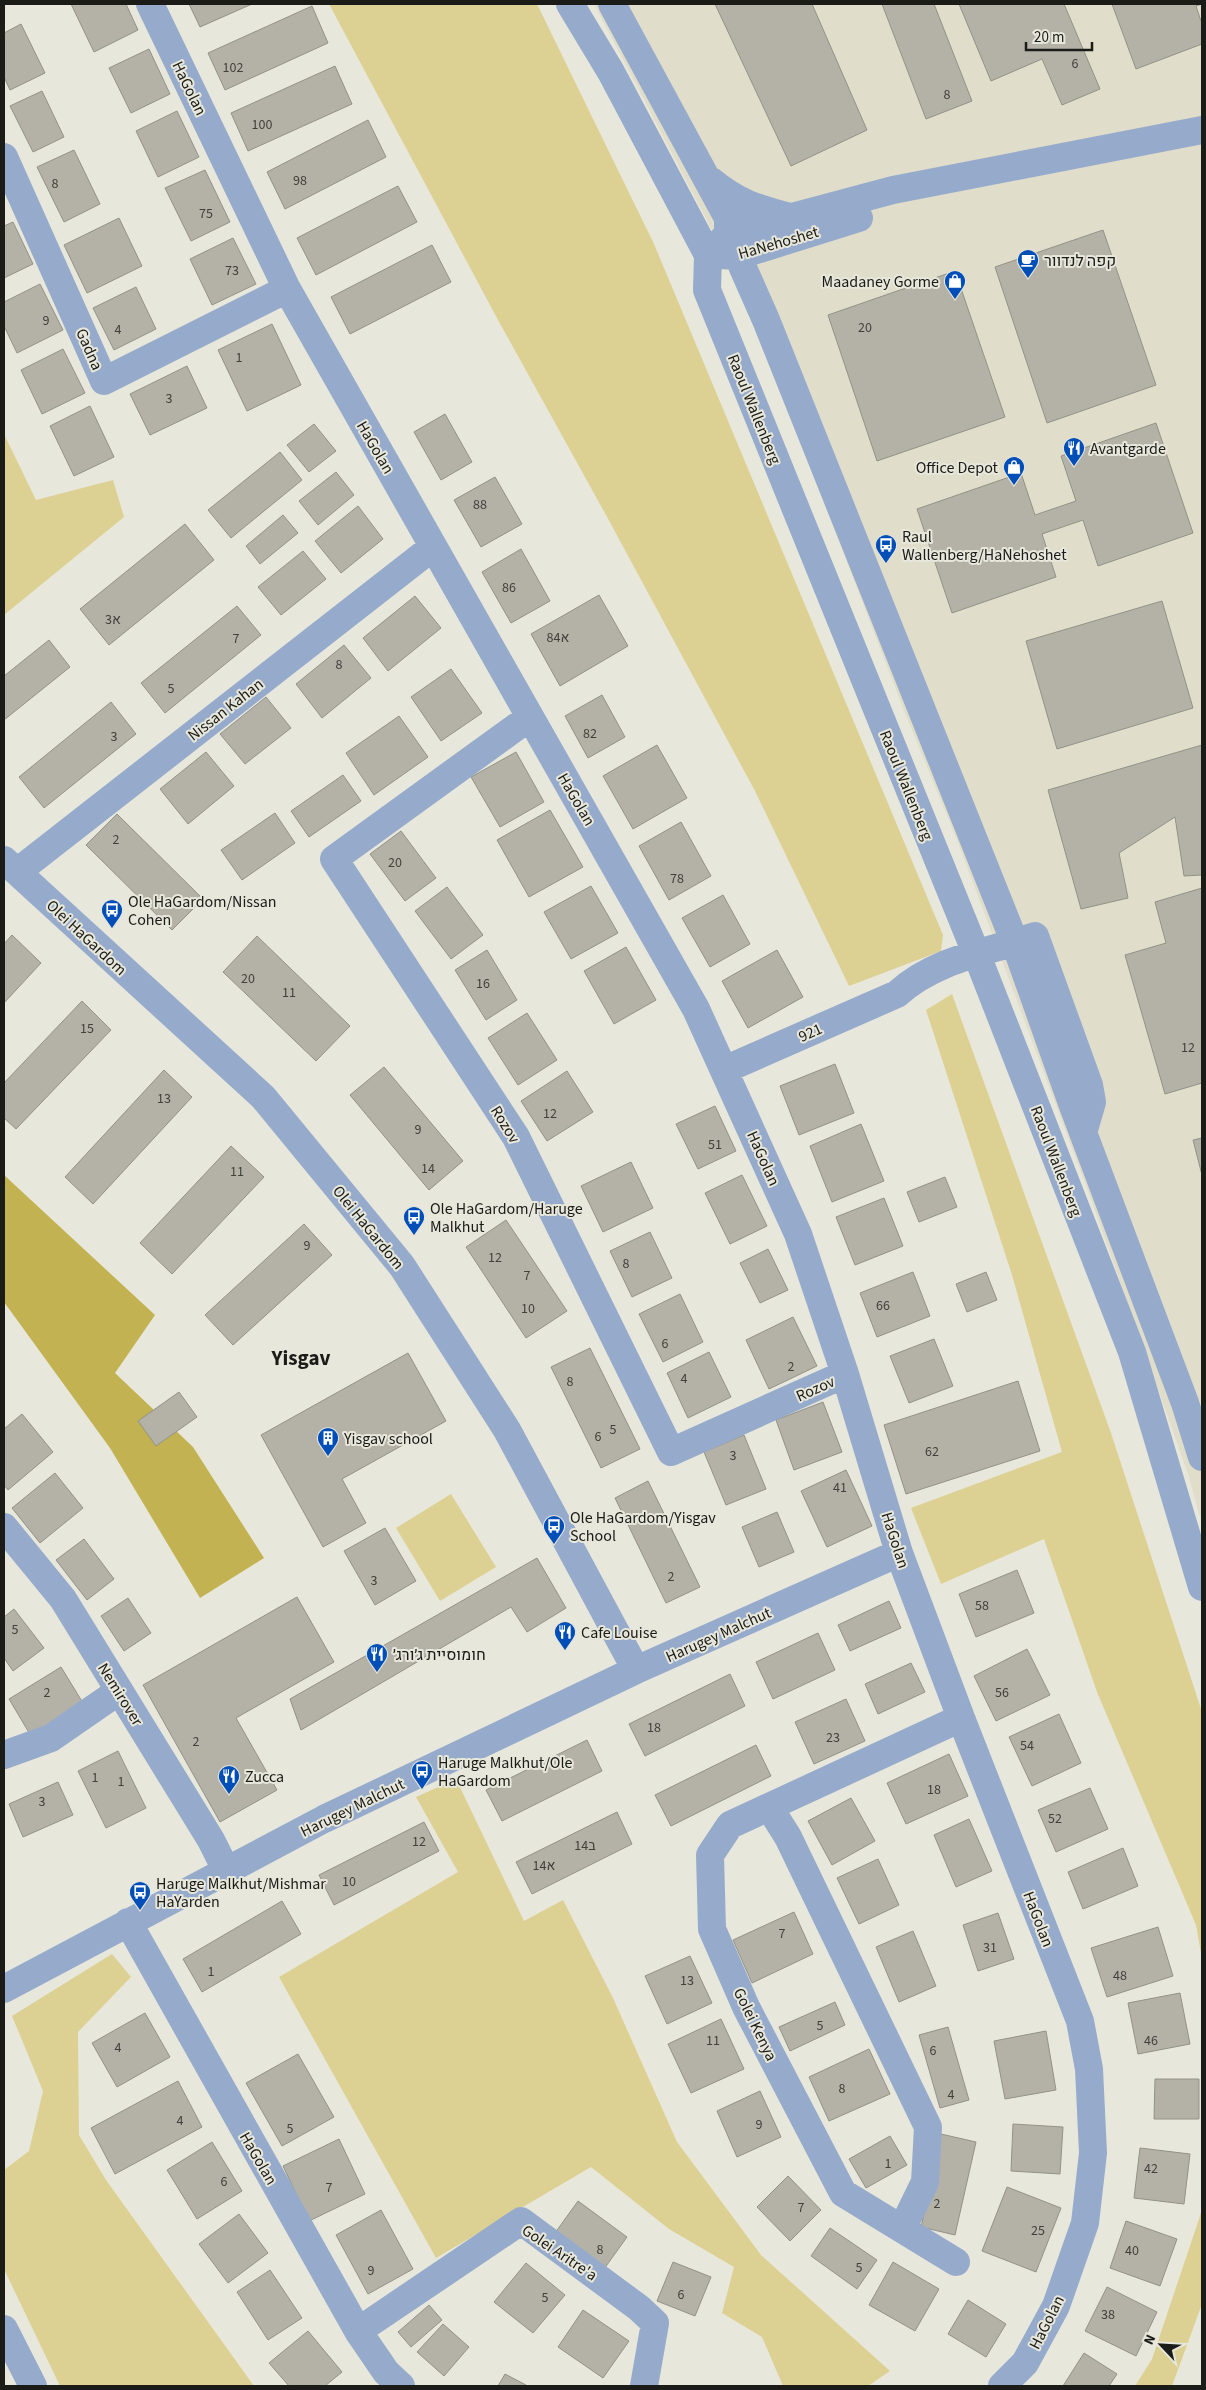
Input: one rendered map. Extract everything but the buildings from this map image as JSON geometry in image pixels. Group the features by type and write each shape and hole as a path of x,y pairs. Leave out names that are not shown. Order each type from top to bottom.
{"street":[{"name":"HaGolan","path":"150,4 287,290 696,1009 798,1234 845,1374 899,1553 961,1718 1080,2021 1088,2069 1093,2153 1086,2223 1056,2306 1025,2363 1002,2386"},
{"name":"Raoul Wallenberg","path":"570,4 611,72 708,255 707,290 979,961 1132,1352 1202,1587"},
{"path":"612,4 728,218 733,245 766,320 1015,943"},
{"name":"HaNehoshet","path":"708,255 792,217 892,190 1202,130"},
{"name":"HaNehoshet","path":"733,245 899,205 1202,145"},
{"name":"Gadna","path":"4,157 104,381 287,290"},
{"path":"706,176 730,197 753,207 792,217"},
{"name":"Nissan Kahan","path":"10,866 433,547"},
{"name":"Rozov","path":"530,717 334,859 516,1137 671,1452 845,1374"},
{"name":"Olei HaGardom","path":"10,866 263,1098 402,1266 507,1430 636,1670"},
{"name":"921","path":"724,1070 897,994 917,978 979,961 1015,943 1035,936 1089,1085 1092,1102 1083,1133"},
{"name":"Raoul Wallenberg","path":"1083,1133 1185,1403 1202,1457"},
{"name":"Nemirover","path":"4,1527 63,1599 211,1840 226,1870"},
{"name":"Harugey Malchut","path":"4,1989 324,1819 636,1670 899,1553"},
{"path":"4,1755 51,1738 119,1691"},
{"name":"Golei Kenya","path":"956,2262 843,2193 746,2007 712,1929 710,1855 730,1824 961,1718"},
{"path":"768,1807 788,1837 928,2127 925,2182 902,2229"},
{"name":"HaGolan","path":"128,1922 358,2331 386,2372 401,2386"},
{"name":"Golei Aritre'a","path":"358,2331 521,2221 639,2308 655,2323 644,2386"},
{"path":"4,2329 32,2386"}],"shaded area":[{"path":"329,4 537,4 654,244 943,935 941,951 849,986 755,791 498,320"},
{"path":"594,4 1202,4 1202,1524 1188,1474 1088,1191 957,840 905,713 740,284"},
{"path":"4,434 36,500 113,480 124,517 4,615"},
{"path":"952,994 1111,1433 1202,1712 1202,1959 1196,1925 1097,1692 1044,1539 941,1584 911,1508 1062,1452 1012,1275 926,1010"},
{"path":"4,1175 155,1315 115,1373 193,1447 264,1558 200,1598 110,1448 4,1302"},
{"path":"451,1494 496,1567 440,1601 396,1528"},
{"path":"456,1779 524,1921 563,1900 613,1998 677,2142 761,2255 890,2371 868,2386 783,2386 762,2337 722,2313 734,2267 669,2229 591,2167 436,2258 279,1977 458,1872 416,1797"},
{"path":"112,1954 131,1977 78,2032 79,2135 106,2180 254,2386 60,2386 4,2269 4,2170 29,2151 43,2091 12,2016"},
{"path":"1202,2210 1202,2304 1172,2386 1135,2386 1152,2359"}],"place":[{"name":"קפה לנדוור","path":"1028,279"},
{"name":"Maadaney Gorme","path":"955,300"},
{"name":"Avantgarde","path":"1074,467"},
{"name":"Office Depot","path":"1014,486"},
{"name":"Raul Wallenberg/HaNehoshet","path":"886,564"},
{"name":"Ole HaGardom/Nissan Cohen","path":"112,929"},
{"name":"Ole HaGardom/Haruge Malkhut","path":"414,1236"},
{"name":"Yisgav school","path":"328,1457"},
{"name":"Ole HaGardom/Yisgav School","path":"554,1545"},
{"name":"Cafe Louise","path":"565,1651"},
{"name":"חומוסיית ג׳ורג׳","path":"377,1673"},
{"name":"Haruge Malkhut/Ole HaGardom","path":"422,1790"},
{"name":"Zucca","path":"229,1795"},
{"name":"Haruge Malkhut/Mishmar HaYarden","path":"140,1911"}],"district":[{"name":"Yisgav","path":"301,1358"}]}
